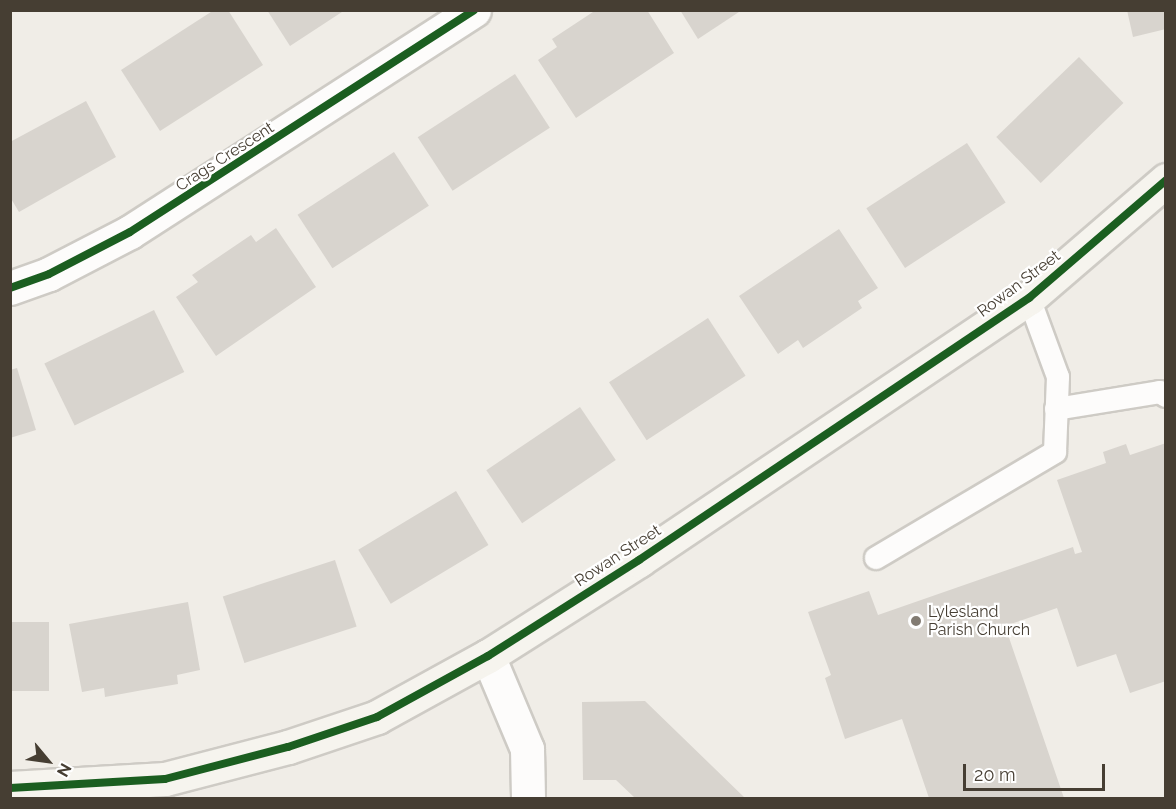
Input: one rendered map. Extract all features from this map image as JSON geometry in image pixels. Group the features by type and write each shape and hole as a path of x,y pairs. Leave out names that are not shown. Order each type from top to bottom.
{"street":[{"name":"Crags Crescent","path":"10,288 49,274 140,227 474,10"},
{"name":"Rowan Street","path":"10,788 166,789 377,717 488,656 639,560 1029,298 1166,180"},
{"path":"488,656 527,749 528,798"}],"lane":[{"path":"876,558 1055,452 1058,377 1029,298"},
{"path":"1056,409 1160,392 1166,396"}],"building":[{"path":"214,10 228,10 263,65 160,131 121,70"},
{"path":"267,10 345,10 290,46"},
{"path":"596,10 647,10 674,53 576,118 538,60 557,47 552,39"},
{"path":"680,10 742,10 698,39"},
{"path":"1127,10 1166,10 1166,29 1133,37"},
{"path":"1079,57 1123,103 1041,183 996,137"},
{"path":"515,74 550,128 453,191 418,137"},
{"path":"86,101 116,157 19,212 10,197 10,142"},
{"path":"967,143 1006,203 905,268 866,208"},
{"path":"394,152 429,206 332,268 298,215"},
{"path":"276,228 316,287 216,356 176,297 198,282 192,275 251,235 256,242"},
{"path":"839,229 878,288 858,301 862,308 803,348 798,340 778,354 739,296"},
{"path":"154,310 184,372 75,425 44,363"},
{"path":"708,318 746,376 647,440 609,382"},
{"path":"17,368 36,430 10,438 10,370"},
{"path":"580,407 616,460 522,523 486,470"},
{"name":"Lylesland Parish Church","path":"1166,443 1166,681 1130,693 1116,654 1077,667 1057,608 1005,626 1064,798 929,798 902,719 845,739 825,678 831,675 808,612 869,591 878,615 1073,547 1075,554 1082,552 1057,480 1106,463 1103,452 1126,444 1130,455"},
{"path":"456,491 488,545 391,604 358,550"},
{"path":"335,560 357,627 244,663 223,596"},
{"path":"188,602 200,670 177,675 178,684 105,697 104,688 82,692 69,624"},
{"path":"10,622 49,622 49,691 10,691"},
{"path":"645,701 745,798 635,798 616,780 583,780 582,702"}],"cycle path":[{"path":"10,288 49,274 130,232 474,10"},
{"path":"10,788 165,779 288,747 377,717 488,656 639,560 1029,298 1166,180"}],"place":[{"name":"Lylesland Parish Church","path":"916,621"}]}
